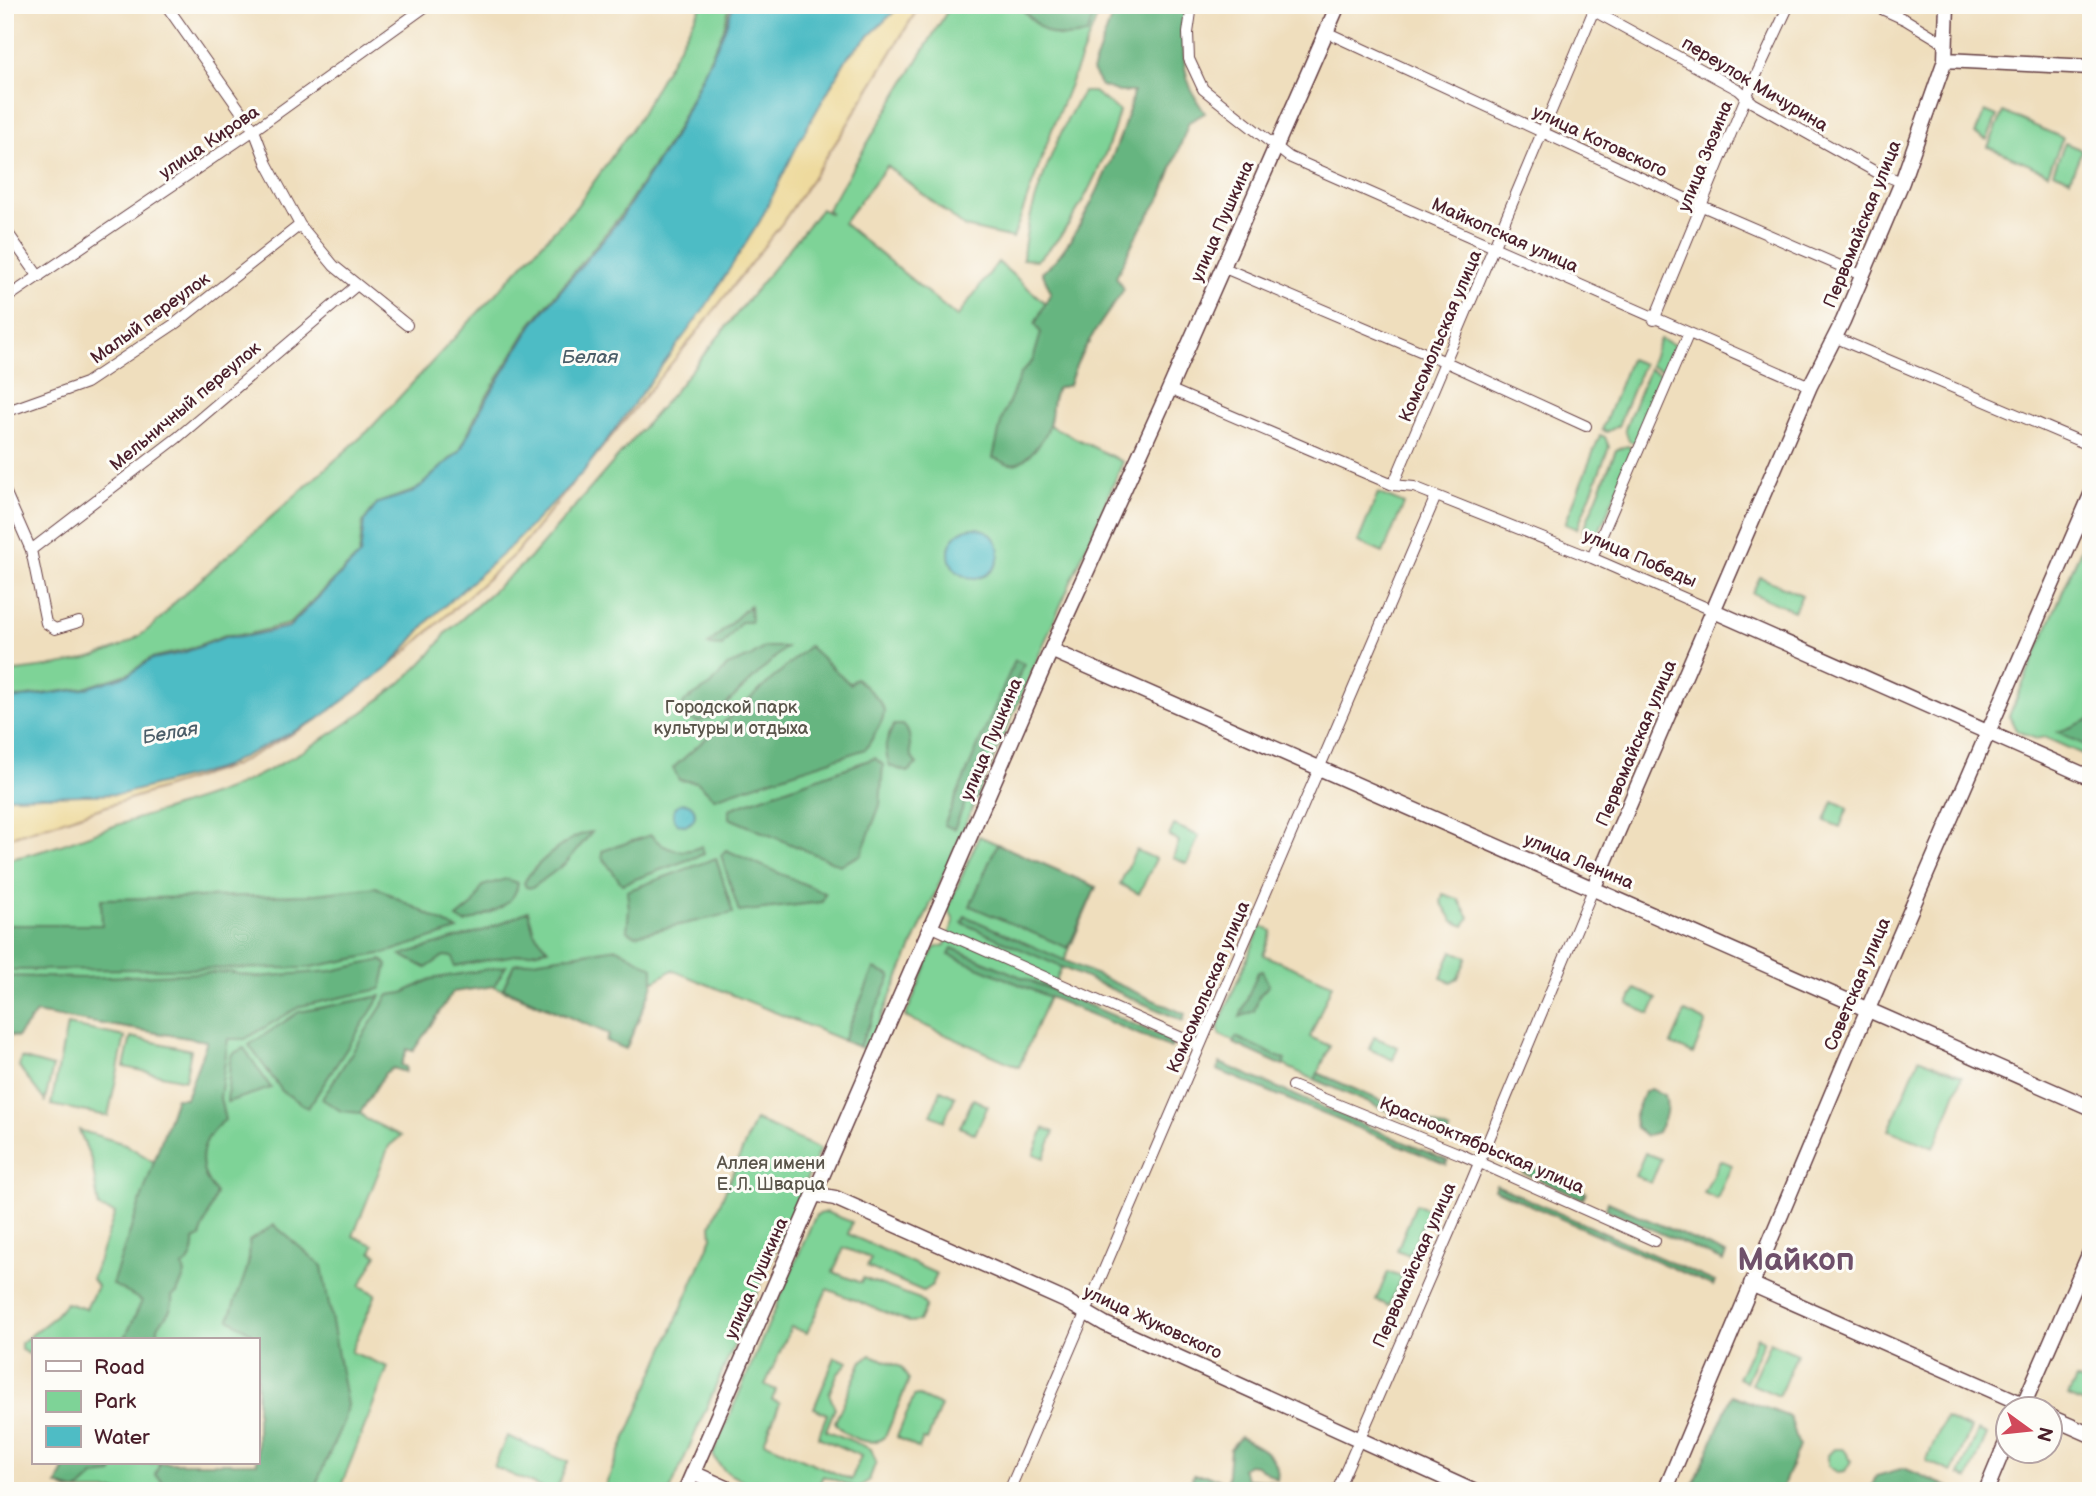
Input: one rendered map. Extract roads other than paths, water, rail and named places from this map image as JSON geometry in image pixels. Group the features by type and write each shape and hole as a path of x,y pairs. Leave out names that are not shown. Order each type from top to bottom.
{"main road":[{"path":"5,1488 12,1491"}],"street":[{"path":"166,5 254,130 267,164 300,225 334,266 407,325"},
{"name":"улица Кирова","path":"5,299 254,130 428,5"},
{"name":"Майкопская улица","path":"1192,5 1188,33 1189,60 1203,89 1275,148 1654,320 1810,386"},
{"name":"улица Пушкина","path":"685,1491 814,1194 937,929 1051,650 1338,5"},
{"name":"улица Зюзина","path":"1654,320 1746,97 1789,5"},
{"path":"1873,5 1906,20 1944,43"},
{"name":"Первомайская улица","path":"1337,1491 1810,386 1902,182 1945,60 1947,5"},
{"name":"переулок Мичурина","path":"1595,8 1876,172 1902,182"},
{"name":"Комсомольская улица","path":"1393,485 1595,8"},
{"name":"улица Котовского","path":"1326,32 1702,206 1861,275"},
{"path":"1945,60 2091,67"},
{"name":"Малый переулок","path":"5,411 86,383 176,323 300,225"},
{"path":"5,229 40,277"},
{"path":"1222,267 1446,362 1586,426"},
{"name":"Мельничный переулок","path":"31,550 177,438 357,285"},
{"path":"1592,558 1688,335"},
{"path":"1834,337 2091,446"},
{"name":"улица Победы","path":"1169,389 1393,485 1414,487 1592,558 2091,778"},
{"path":"5,491 31,550 47,625 57,629 79,622"},
{"name":"Советская улица","path":"1665,1491 1867,1009 2091,495"},
{"name":"Комсомольская улица","path":"1009,1491 1436,496"},
{"name":"улица Ленина","path":"1051,650 2091,1108"},
{"path":"937,929 1200,1046"},
{"name":"Краснооктябрьская улица","path":"1292,1086 1479,1163 1655,1241"},
{"name":"улица Жуковского","path":"814,1194 835,1198 1066,1301 1084,1315 1472,1491"},
{"path":"2031,1394 2091,1250"},
{"path":"1751,1284 1997,1394"},
{"path":"2064,1423 2091,1435"},
{"path":"1986,1491 1997,1464"},
{"path":"692,1473 733,1491"}],"water":[{"name":"Белая","path":"733,5 901,5 848,56 801,138 760,221 706,306 584,471 509,548 431,618 389,667 317,720 218,769 122,794 5,797 5,700 83,689 128,675 152,659 183,653 225,637 248,636 289,627 360,555 364,522 378,503 414,492 460,451 481,409 533,324 621,218 675,135 725,29"},
{"path":"974,528 992,535 999,553 992,571 974,578 956,571 949,553 956,535"},
{"path":"684,803 692,806 695,814 692,822 684,825 676,822 673,814 676,806"}],"district":[{"name":"Майкоп","path":"1796,1259"}],"park label":[{"name":"Городской парк культуры и отдыха","path":"731,717"},
{"name":"Аллея имени Е. Л. Шварца","path":"771,1173"}]}
